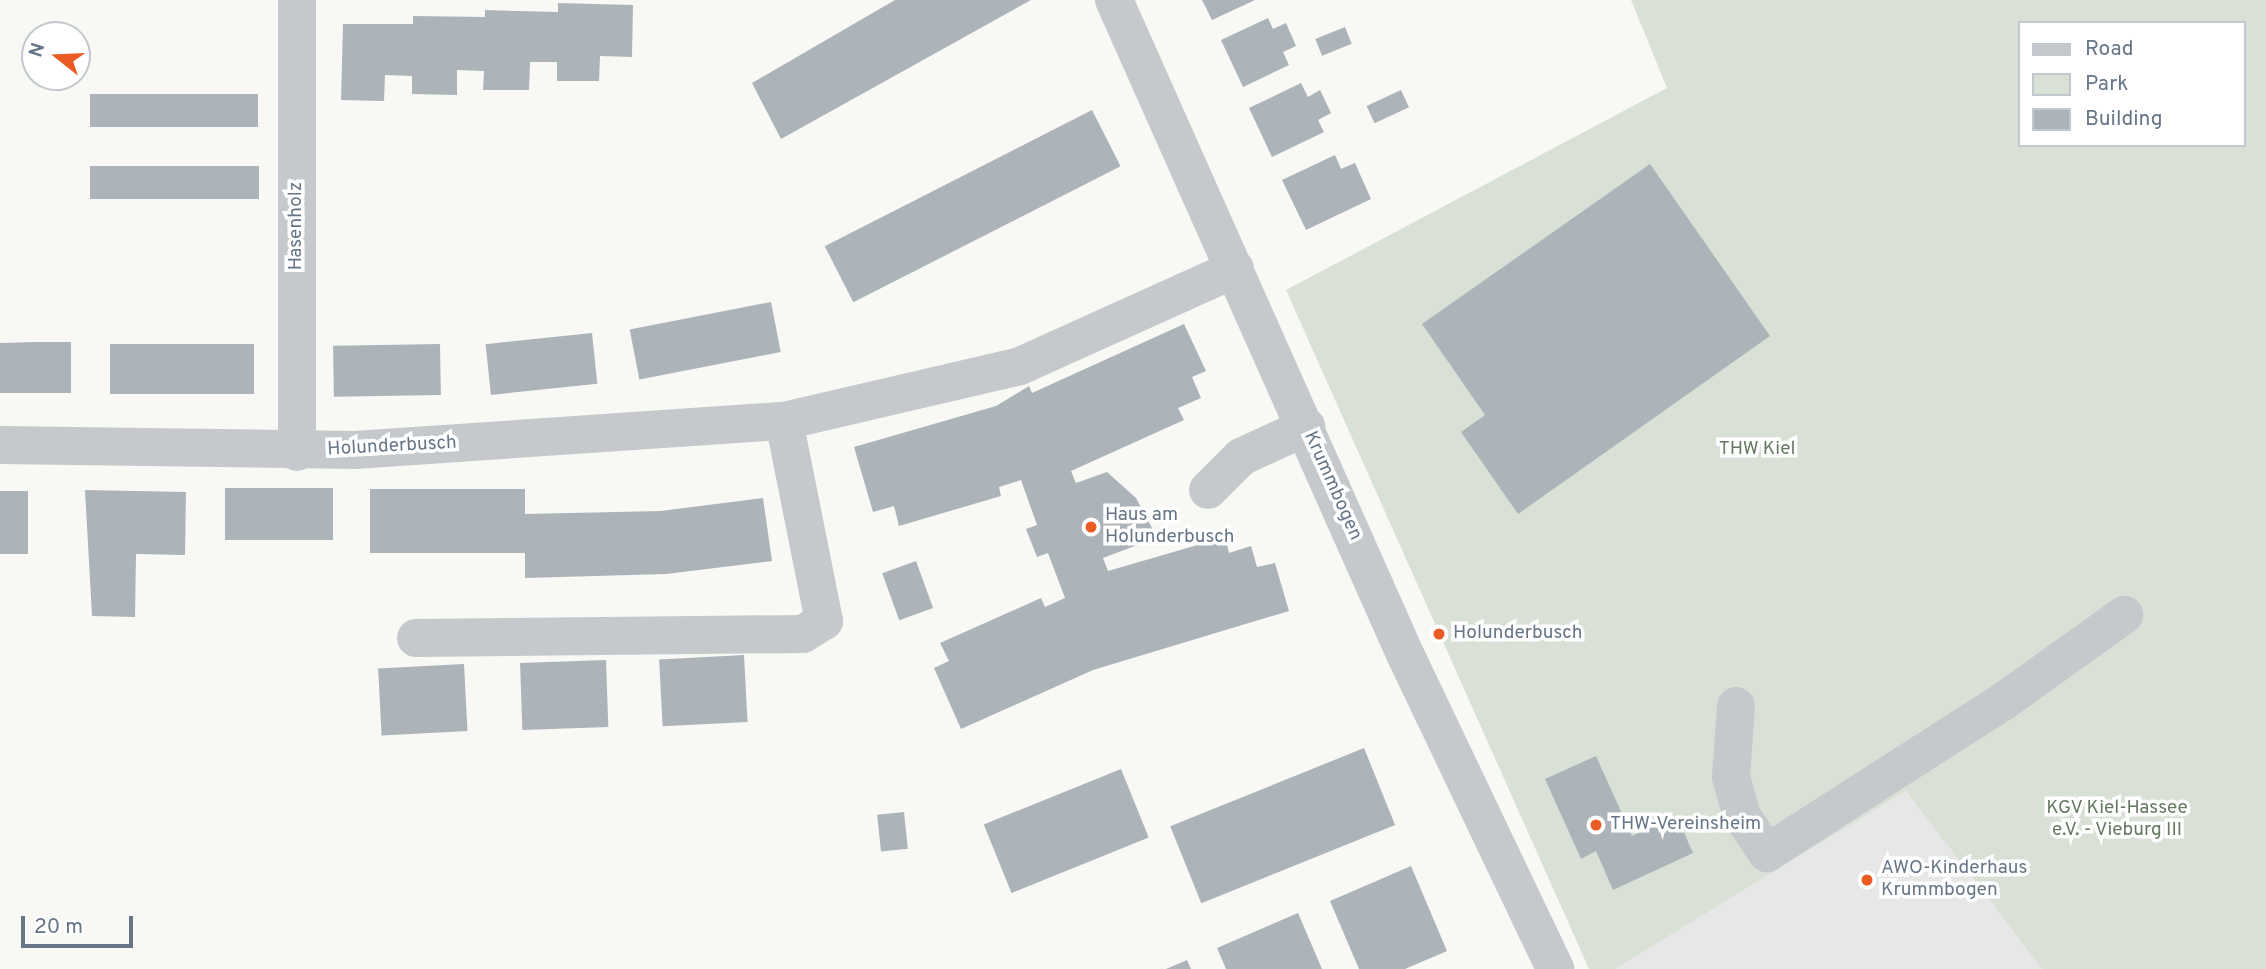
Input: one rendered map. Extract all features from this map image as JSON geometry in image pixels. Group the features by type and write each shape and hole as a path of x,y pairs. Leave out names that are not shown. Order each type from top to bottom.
{"street":[{"name":"Hasenholz","path":"297,0 298,452"},
{"name":"Krummbogen","path":"1114,0 1306,427 1555,969"},
{"name":"Holunderbusch","path":"0,445 298,452 784,421 1020,366 1236,269"},
{"path":"416,638 803,634 824,621 784,421"},
{"path":"1208,490 1241,457 1306,427"},
{"path":"1736,706 1731,777 1742,816 1766,853 2004,701 2124,615"}],"shaded area":[{"name":"AWO-Kinderhaus Krummbogen","path":"1906,791 2042,969 1615,969"}],"green space":[{"name":"THW Kiel","path":"1631,0 2266,0 2266,969 2042,969 1906,791 1615,969 1589,969 1286,290 1667,88"}],"building":[{"path":"895,0 1031,0 781,139 752,83"},
{"path":"1202,0 1255,0 1212,20"},
{"path":"558,3 633,5 632,57 600,56 599,81 557,81 557,62 530,62 529,90 483,90 484,71 457,70 457,95 412,94 412,76 385,75 384,101 341,100 343,24 413,24 413,16 485,17 485,10 558,12"},
{"path":"1268,18 1273,29 1286,23 1296,46 1283,52 1289,65 1243,87 1221,40"},
{"path":"1345,27 1352,44 1322,56 1315,39"},
{"path":"1301,83 1308,97 1320,90 1331,113 1318,120 1324,132 1272,157 1249,108"},
{"path":"1401,90 1409,107 1375,123 1367,106"},
{"path":"90,94 258,94 258,127 90,127"},
{"path":"1092,110 1121,166 853,302 825,246"},
{"path":"1335,155 1341,169 1355,163 1371,199 1306,230 1282,180"},
{"path":"1650,164 1770,336 1518,514 1461,432 1485,415 1422,324"},
{"path":"90,166 259,166 259,199 90,199"},
{"path":"771,302 781,352 639,380 630,329"},
{"name":"Haus am Holunderbusch","path":"1184,324 1206,371 1192,377 1201,398 1178,408 1184,420 1071,471 1076,483 1107,472 1136,498 1156,538 1103,558 1108,571 1225,537 1229,553 1251,546 1257,567 1275,563 1289,611 1093,670 961,729 934,668 949,661 940,643 1041,598 1045,607 1065,598 1048,553 1037,557 1026,529 1037,525 1021,480 999,487 1001,496 899,526 894,506 873,512 854,447 996,406 1029,386 1032,393"},
{"path":"592,333 597,384 491,395 486,344"},
{"path":"71,342 71,393 0,393 0,343"},
{"path":"110,344 254,344 254,394 110,394"},
{"path":"440,344 441,395 334,397 333,346"},
{"path":"225,488 333,488 333,540 225,540"},
{"path":"370,489 525,489 525,514 661,511 763,498 772,561 666,574 525,578 525,553 370,553"},
{"path":"85,490 186,492 185,555 136,554 135,617 92,616"},
{"path":"0,491 28,491 28,554 0,554"},
{"path":"916,561 933,608 899,620 882,573"},
{"path":"744,655 748,722 663,726 659,659"},
{"path":"606,660 608,727 522,730 520,663"},
{"path":"464,664 468,731 382,735 378,669"},
{"path":"1364,748 1395,825 1201,903 1170,826"},
{"name":"THW-Vereinsheim","path":"1596,756 1632,836 1676,815 1693,853 1613,890 1596,851 1581,859 1545,779"},
{"path":"1121,769 1149,838 1011,893 984,824"},
{"path":"904,812 908,849 881,852 877,815"},
{"path":"1411,866 1447,951 1405,969 1359,969 1330,901"},
{"path":"1298,913 1322,969 1226,969 1217,948"},
{"path":"1187,960 1191,969 1166,969"}],"place":[{"name":"Haus am Holunderbusch","path":"1091,527"},
{"name":"Holunderbusch","path":"1439,634"},
{"name":"THW-Vereinsheim","path":"1596,825"},
{"name":"AWO-Kinderhaus Krummbogen","path":"1867,880"}],"park label":[{"name":"KGV Kiel-Hassee e.V. - Vieburg III","path":"2117,820"}]}
